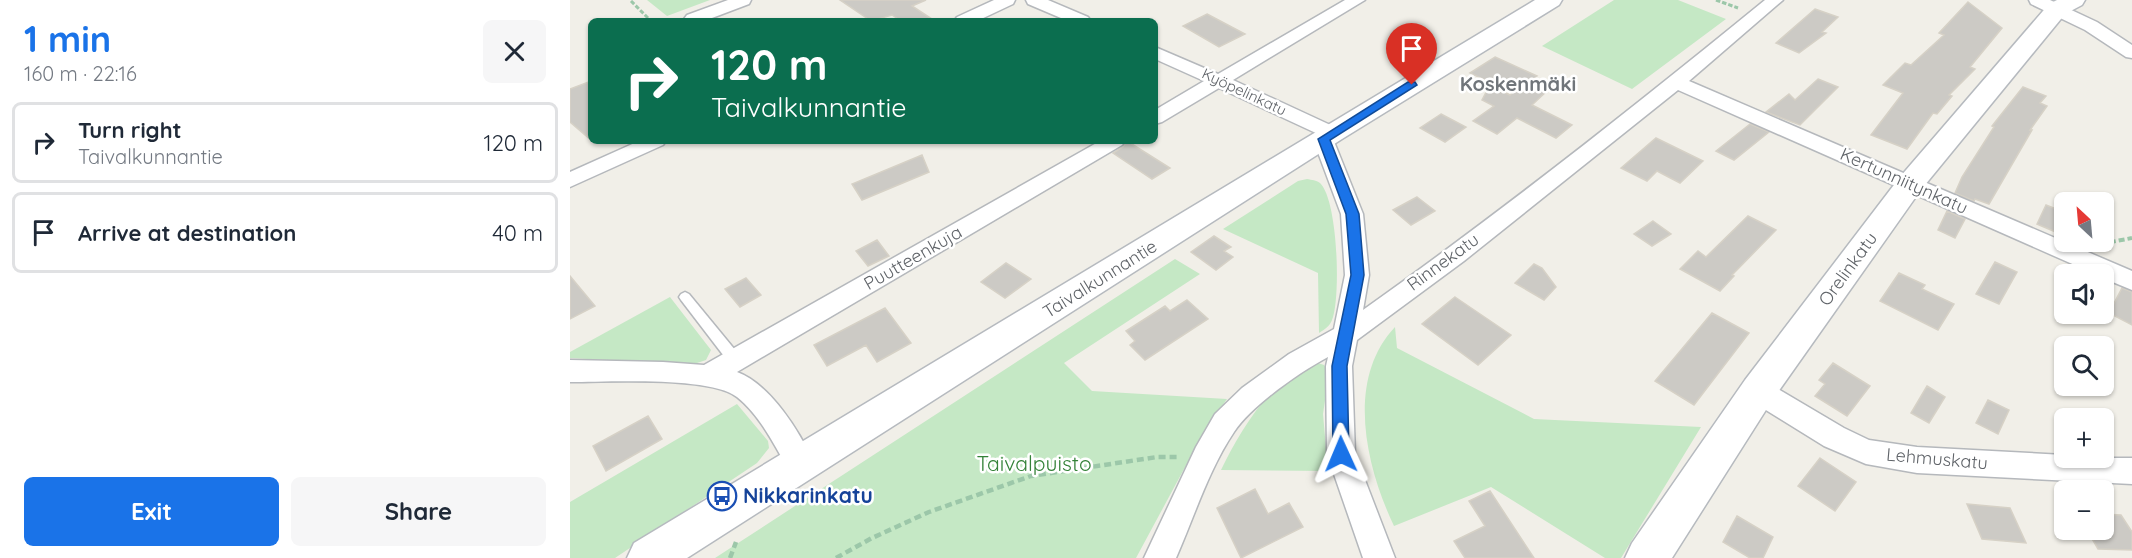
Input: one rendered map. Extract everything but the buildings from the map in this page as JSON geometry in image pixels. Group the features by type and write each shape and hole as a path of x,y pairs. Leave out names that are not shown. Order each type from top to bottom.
{"main road":[{"name":"Taivalkunnantie","path":"650,558 1551,0"},
{"name":"Orelinkatu","path":"1647,558 1758,391 1910,184 2056,3"}],"street":[{"path":"696,18 743,0"},
{"path":"969,18 1007,0"},
{"path":"1034,0 1075,18"},
{"path":"1158,116 1357,0"},
{"name":"Rinnekatu","path":"1160,558 1206,456 1225,422 1252,396 1298,361 1347,334 1464,248 1676,82 1775,0"},
{"path":"2056,3 2132,53"},
{"name":"Kyöpelinkatu","path":"1158,53 1220,80 1328,136"},
{"name":"Kertunniitynkatu","path":"1676,82 2132,281"},
{"path":"1328,136 1352,214 1357,275 1339,366 1341,454 1378,558"},
{"path":"570,180 649,144"},
{"name":"Puutteenkuja","path":"710,375 1110,144"},
{"path":"573,372 710,375 745,387 782,432 800,463"},
{"name":"Lehmuskatu","path":"1758,391 1833,437 1866,452 1917,460 2132,471"}],"lane":[{"path":"686,297 735,360"}],"path":[{"path":"631,1 648,18"},
{"path":"837,558 872,538 929,512 1031,476 1157,457 1206,456"},
{"path":"730,558 738,535"}],"green space":[{"path":"647,0 710,0 667,16"},
{"path":"1614,0 1678,0 1726,19 1632,89 1542,46"},
{"path":"1307,179 1320,183 1326,193 1331,208 1336,250 1335,308 1330,324 1319,333 1318,273 1223,229 1298,181"},
{"name":"Taivalpuisto","path":"1175,259 1200,274 1064,363 1092,391 1227,399 1204,432 1136,558 715,558"},
{"path":"670,297 711,350 706,360 691,365 570,358 570,352"},
{"path":"1395,327 1397,348 1534,419 1701,427 1621,558 1605,558 1491,487 1394,526 1375,477 1369,451 1365,424 1365,398 1370,372 1379,348"},
{"path":"1318,363 1324,365 1329,374 1323,414 1328,471 1221,470 1237,439 1272,391 1302,369"},
{"path":"737,404 768,441 769,448 757,463 615,558 570,558 570,502"}],"place":[{"name":"Nikkarinkatu","path":"722,496"}],"district":[{"name":"Koskenmäki","path":"1518,84"}],"route":[{"path":"1341,454 1339,366 1357,275 1352,214 1323,139 1412,85"}]}
